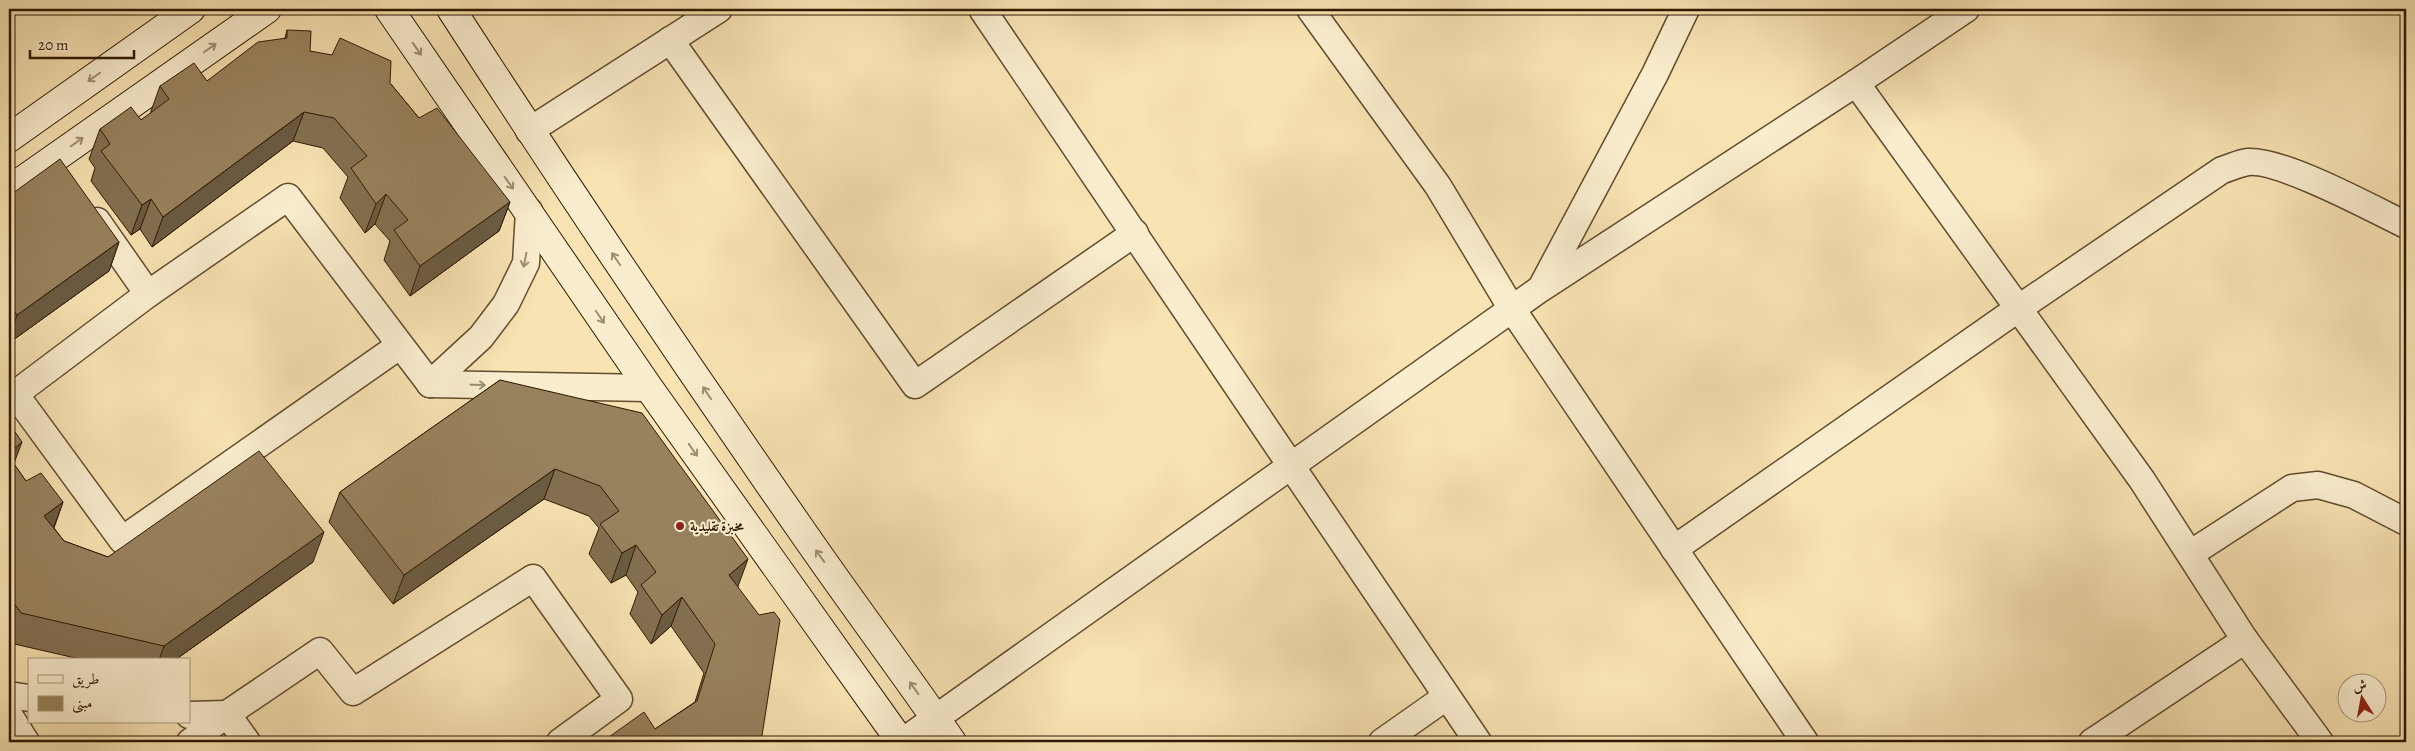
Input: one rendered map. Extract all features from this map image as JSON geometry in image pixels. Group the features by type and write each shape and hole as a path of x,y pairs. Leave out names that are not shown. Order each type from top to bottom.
{"main road":[{"path":"9,138 191,9"},
{"path":"9,190 59,167 267,9"},
{"path":"389,9 649,388 902,742"},
{"path":"451,9 529,130 802,532 952,742"}],"street":[{"path":"529,130 718,9"},
{"path":"982,9 1478,742"},
{"path":"1540,289 1655,74 1686,9"},
{"path":"902,742 1540,289 1966,9"},
{"path":"1322,14 1438,186 1512,309 1805,742"},
{"path":"670,40 915,385 1135,233"},
{"path":"1856,83 2142,480 2245,640 2320,742"},
{"path":"1674,549 2019,308 2222,170 2248,162 2275,167 2320,184 2406,225"},
{"path":"399,346 122,540 15,394 148,294 288,197 399,346 430,384 649,388"},
{"path":"81,198 148,294"},
{"path":"430,384 482,336 506,304 526,263 528,212"},
{"path":"2190,554 2292,488 2318,486 2354,496 2406,522"},
{"path":"190,742 227,714 320,651 353,692 533,578 619,699 560,742"},
{"path":"2092,742 2245,640"},
{"path":"9,694 28,698"},
{"path":"1382,742 1446,697"},
{"path":"190,715 227,714"},
{"path":"227,714 247,742"},
{"path":"9,715 26,742"}],"building":[{"path":"287,30 311,31 310,51 332,55 340,38 391,61 390,83 419,118 437,108 510,202 420,266 394,230 408,220 386,194 376,204 351,168 367,156 334,118 304,112 163,217 151,199 142,205 101,151 110,144 100,129 131,107 141,120 169,99 160,86 194,63 207,81 258,42 287,38"},
{"path":"60,159 119,242 17,315 9,302 9,196"},
{"path":"500,380 642,413 748,559 729,575 759,615 774,612 780,620 761,742 602,742 644,712 655,729 697,701 715,644 682,597 662,615 641,585 656,572 636,545 622,553 600,524 619,511 600,486 555,469 404,575 340,492"},
{"path":"9,423 22,442 9,453"},
{"path":"259,451 324,532 164,646 21,613 9,596 9,457 26,481 41,473 63,502 44,516 64,541 108,557"}],"place":[{"name":"مخبزة تقليدية","path":"680,526"}]}
